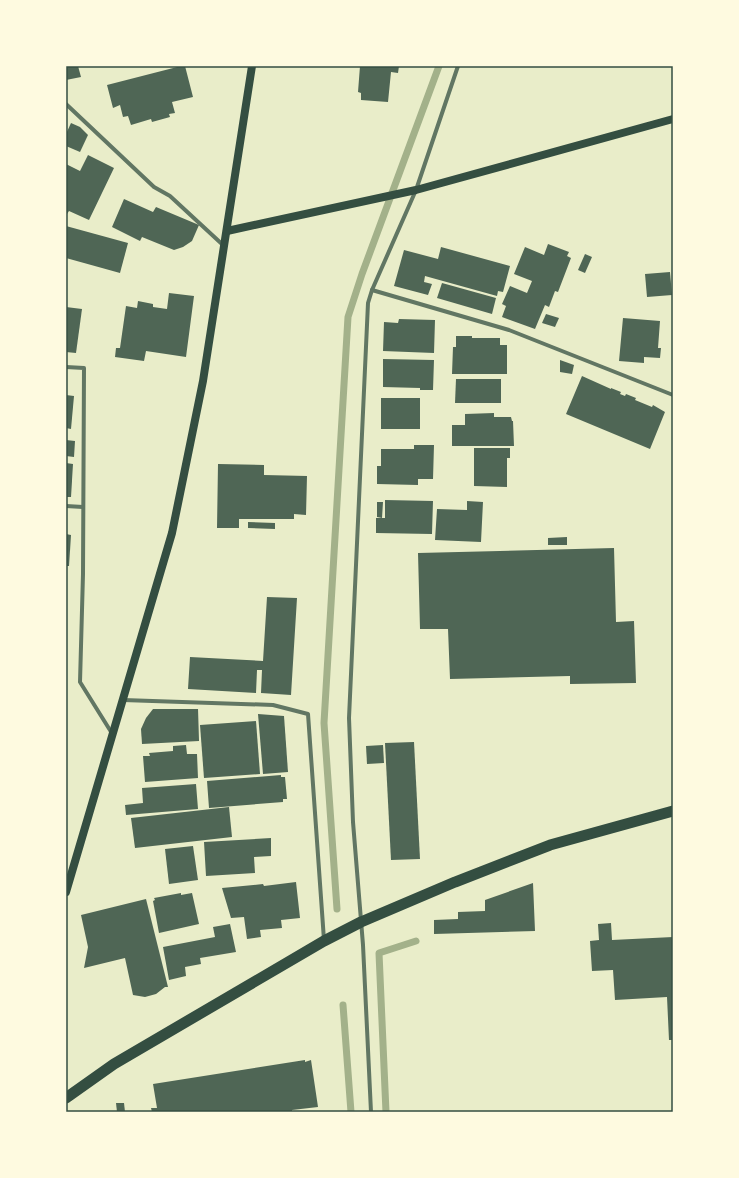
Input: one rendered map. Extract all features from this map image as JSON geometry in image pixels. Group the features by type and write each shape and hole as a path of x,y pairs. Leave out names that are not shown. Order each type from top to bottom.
{"highway":[{"path":"66,1098 114,1064 324,941 361,922 455,882 550,845 673,811"}],"main road":[{"path":"66,892 172,533 203,381 252,66"},
{"path":"227,231 416,190 673,119"}],"street":[{"path":"371,1112 361,922 353,822 349,718 368,303 372,290 416,190 458,66"},
{"path":"66,104 154,187 170,196 225,246"},
{"path":"372,290 509,330 673,395"},
{"path":"66,366 84,368 84,507 80,682 113,735"},
{"path":"66,506 84,507"},
{"path":"123,700 273,705 308,714 324,941"}],"building":[{"path":"66,66 78,66 81,77 66,80"},
{"path":"185,66 193,97 172,102 175,113 169,114 170,117 152,122 151,119 131,125 128,116 123,117 120,105 113,108 107,85"},
{"path":"360,66 399,66 398,73 391,72 388,102 361,100 361,93 358,92"},
{"path":"71,123 80,127 88,135 80,152 66,146 66,134"},
{"path":"88,155 114,168 89,220 69,211 67,214 66,213 66,164 80,171"},
{"path":"124,199 153,212 156,207 199,225 192,241 183,247 174,250 142,237 140,241 112,227"},
{"path":"66,226 128,243 120,273 66,258"},
{"path":"548,244 569,252 567,256 571,258 558,292 555,291 549,307 545,305 535,329 502,317 506,306 502,304 510,286 527,293 532,281 514,274 525,247 544,255"},
{"path":"441,247 510,266 503,292 498,291 497,296 425,276 424,282 432,284 428,295 394,286 404,250 438,259"},
{"path":"585,254 592,257 585,273 578,270"},
{"path":"670,272 672,295 647,297 645,274"},
{"path":"442,283 496,298 492,314 437,298"},
{"path":"169,293 194,296 186,357 146,351 144,361 115,357 116,348 120,348 126,306 137,308 138,301 153,304 153,307 167,309"},
{"path":"66,307 82,309 76,353 66,352"},
{"path":"546,314 559,318 555,327 542,323"},
{"path":"623,318 660,321 658,348 661,348 660,358 644,357 644,363 619,361"},
{"path":"399,319 435,320 434,353 383,351 384,322 398,323"},
{"path":"456,336 472,336 472,338 500,338 500,345 507,345 507,374 452,374 453,347 456,347"},
{"path":"383,359 434,360 433,390 420,390 420,388 383,387"},
{"path":"560,360 574,365 572,374 560,372"},
{"path":"582,376 621,392 620,394 625,396 626,394 636,398 635,400 652,407 653,405 665,412 650,449 566,414"},
{"path":"456,379 501,379 501,403 455,403"},
{"path":"66,395 74,396 71,429 66,428"},
{"path":"381,398 420,398 420,429 381,429"},
{"path":"494,413 494,417 511,417 513,421 514,446 452,446 452,425 465,425 465,414"},
{"path":"66,440 75,441 74,457 66,456"},
{"path":"414,445 434,445 433,479 418,479 418,485 377,484 377,466 381,466 381,449 414,449"},
{"path":"474,448 510,448 510,458 507,458 507,487 474,486"},
{"path":"66,463 73,464 71,497 66,497"},
{"path":"218,464 264,465 264,475 307,476 306,515 294,514 294,519 239,519 239,528 217,528"},
{"path":"385,500 433,501 432,534 376,533 376,518 385,518"},
{"path":"467,501 483,502 481,542 435,540 437,509 467,510"},
{"path":"377,502 383,502 382,518 377,517"},
{"path":"248,522 275,523 275,529 248,528"},
{"path":"66,534 71,535 69,566 66,566"},
{"path":"567,537 567,545 548,545 548,538"},
{"path":"614,548 616,622 634,621 636,683 570,684 570,676 450,679 448,629 420,629 418,553"},
{"path":"267,597 297,598 291,695 261,693 262,670 257,670 256,693 188,689 190,657 263,661"},
{"path":"153,709 198,709 199,741 142,744 141,729 146,718"},
{"path":"258,714 284,716 288,772 263,774"},
{"path":"256,721 260,774 204,778 200,725"},
{"path":"414,742 420,859 391,860 385,743"},
{"path":"186,745 187,754 197,754 198,778 145,782 143,756 150,756 149,753 173,751 173,746"},
{"path":"383,745 384,763 367,764 366,746"},
{"path":"281,775 281,777 285,777 287,799 283,799 283,802 209,808 207,781"},
{"path":"196,784 198,809 126,815 125,805 143,803 142,788"},
{"path":"229,807 232,837 135,848 131,818"},
{"path":"271,838 271,856 254,857 255,873 206,876 204,842"},
{"path":"193,846 198,880 169,884 165,849"},
{"path":"296,882 300,918 281,920 282,928 260,930 261,937 247,939 244,917 231,918 222,888 263,884 264,886"},
{"path":"533,883 535,931 434,934 434,920 458,919 458,912 485,911 485,900"},
{"path":"181,893 181,895 192,893 199,924 159,933 153,901 155,900 154,898"},
{"path":"146,899 168,987 165,987 156,994 145,997 133,995 125,958 84,968 88,947 81,915"},
{"path":"611,923 612,940 673,937 673,1040 669,1040 667,997 615,1000 613,970 592,971 590,941 599,940 598,924"},
{"path":"230,924 236,952 200,958 201,964 185,967 186,976 169,980 163,947 215,937 213,927"},
{"path":"305,1060 305,1062 311,1060 318,1107 292,1110 292,1112 152,1112 151,1108 157,1108 153,1084"},
{"path":"116,1103 124,1103 125,1112 117,1112"}],"waterway":[{"path":"337,909 324,723 348,317 362,274 439,66"},
{"path":"386,1112 379,953 416,941"},
{"path":"343,1005 351,1112"}]}
